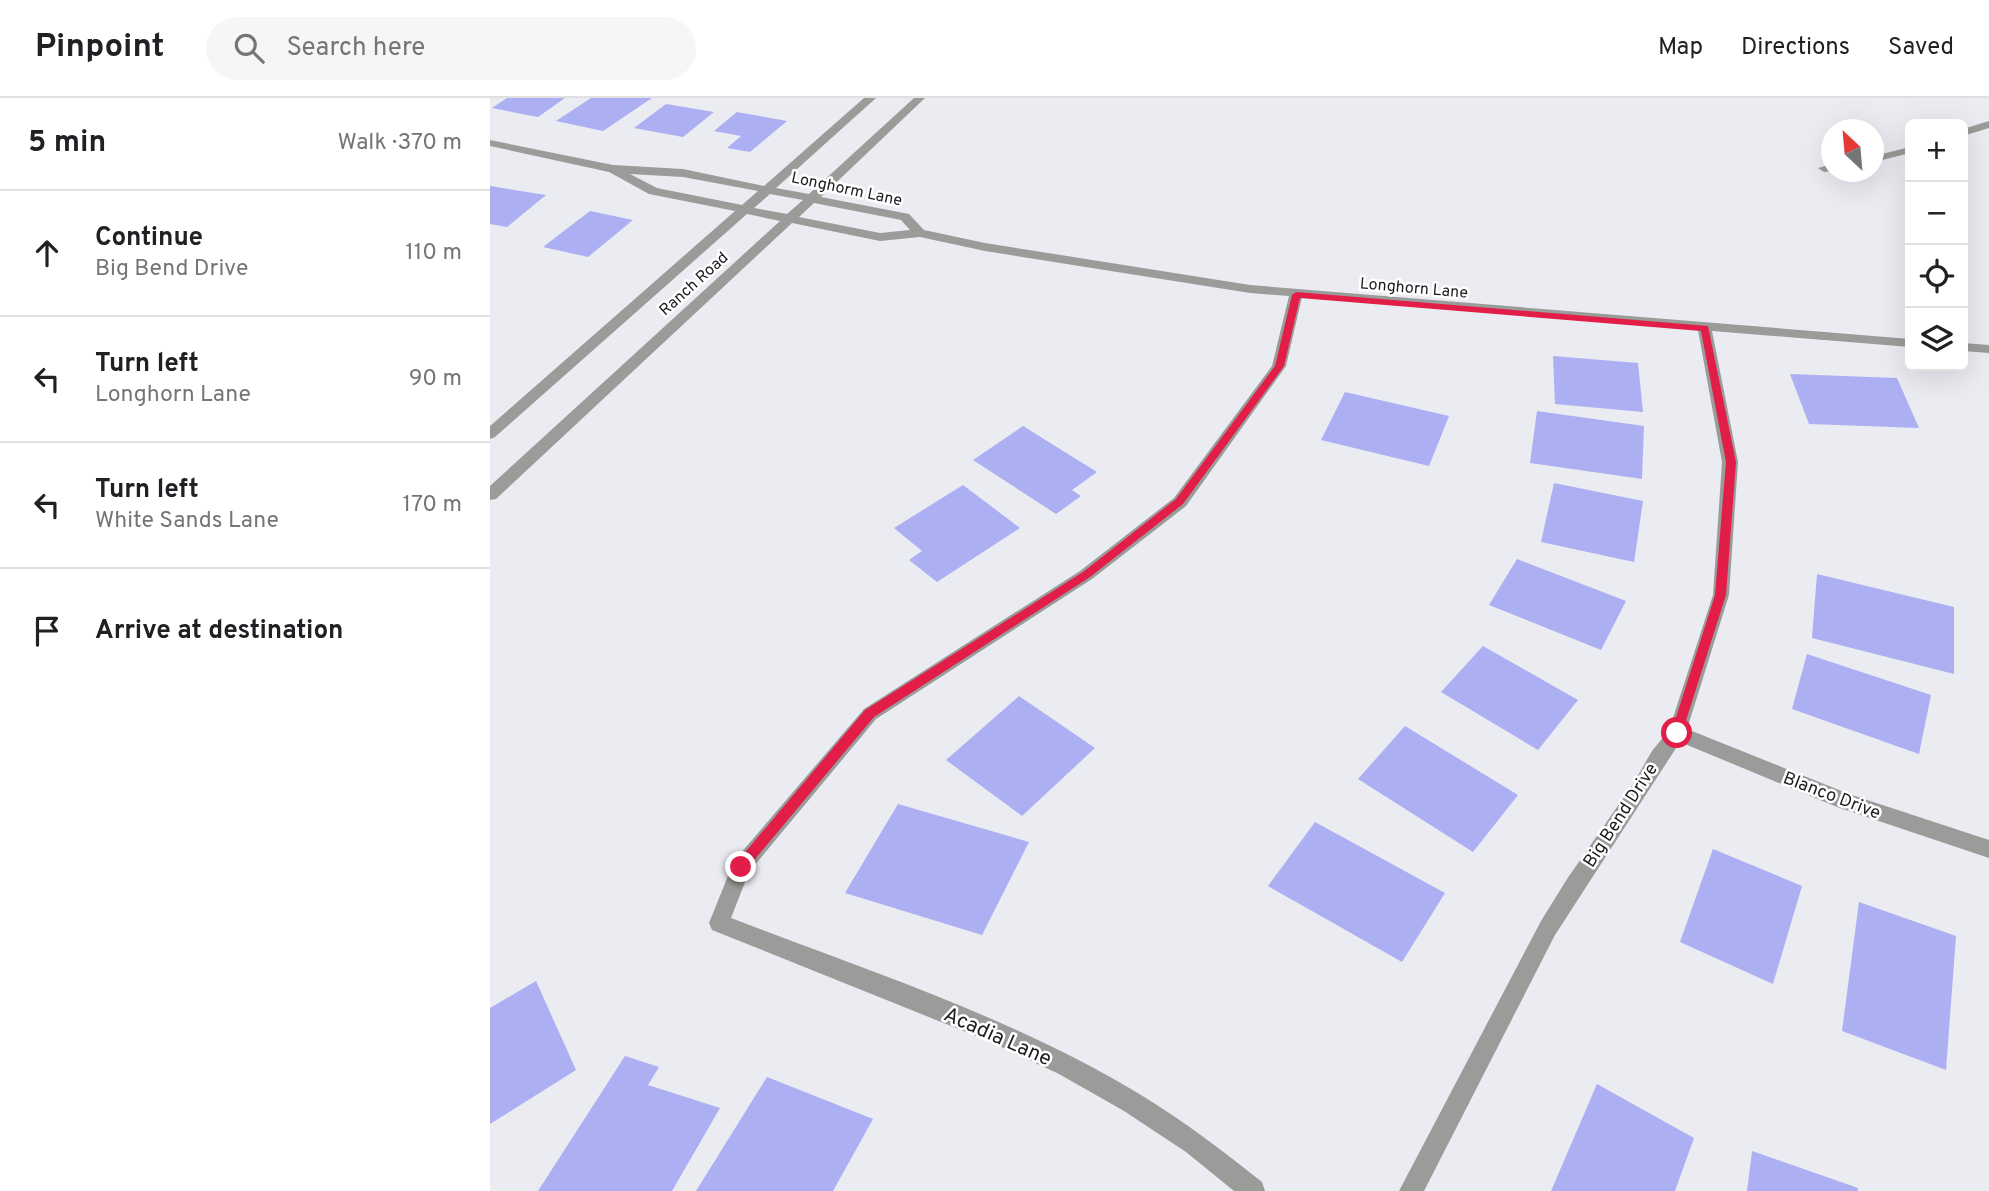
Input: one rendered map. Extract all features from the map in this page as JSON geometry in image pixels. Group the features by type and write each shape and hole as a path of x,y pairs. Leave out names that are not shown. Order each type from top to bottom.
{"street":[{"name":"Ranch Road","path":"490,433 871,98"},
{"name":"Ranch Road","path":"490,495 604,386 813,199 920,98"},
{"path":"1968,132 1988,126"},
{"name":"Longhorm Lane","path":"490,143 613,169 683,173 905,217 920,233"},
{"path":"1884,156 1905,151"},
{"name":"Longhorm Lane","path":"613,169 653,191 743,210 880,237 920,233"},
{"name":"Longhorn Lane","path":"920,233 985,247 1296,295 1905,343"},
{"name":"Acadia Lane","path":"1254,1191 1230,1170 1115,1091 1002,1035 719,923 741,867 870,714 1086,575 1180,502 1279,366 1296,295"},
{"name":"Big Bend Drive","path":"1411,1191 1548,928 1574,885 1640,790 1659,756 1677,733 1721,595 1731,462 1705,328"},
{"path":"1968,347 1989,349"},
{"name":"Blanco Drive","path":"1677,733 1844,801 1989,849"}],"building":[{"path":"507,98 565,98 538,117 492,108"},
{"path":"591,98 652,98 603,131 556,121"},
{"path":"666,104 714,112 683,137 634,128"},
{"path":"737,112 787,121 750,152 727,148 741,136 714,131"},
{"path":"490,186 546,195 507,227 490,224"},
{"path":"590,211 633,220 588,257 543,247"},
{"path":"1553,356 1638,363 1643,412 1555,404"},
{"path":"1790,374 1897,378 1919,428 1809,424"},
{"path":"1345,392 1449,416 1429,466 1321,440"},
{"path":"1537,411 1644,426 1642,479 1530,463"},
{"path":"1023,426 1097,472 1072,490 1081,496 1056,514 973,460"},
{"path":"1554,483 1643,501 1634,562 1541,542"},
{"path":"963,485 1020,528 937,582 909,560 922,551 894,528"},
{"path":"1517,559 1626,601 1601,650 1489,605"},
{"path":"1817,574 1954,607 1954,674 1812,638"},
{"path":"1483,646 1578,700 1538,750 1441,692"},
{"path":"1807,654 1931,695 1919,754 1792,709"},
{"path":"1019,696 1095,748 1022,816 946,760"},
{"path":"1405,726 1518,795 1473,852 1358,779"},
{"path":"898,804 1029,842 982,935 845,893"},
{"path":"1315,822 1445,893 1402,962 1268,886"},
{"path":"1713,849 1802,886 1773,984 1680,942"},
{"path":"1859,902 1956,936 1946,1070 1842,1031"},
{"path":"536,981 576,1070 490,1124 490,1008"},
{"path":"625,1056 659,1067 648,1085 720,1108 672,1191 538,1191"},
{"path":"767,1077 873,1119 833,1191 696,1191"},
{"path":"1597,1084 1694,1138 1675,1191 1551,1191"},
{"path":"1752,1151 1858,1188 1858,1191 1747,1191"}],"route":[{"path":"741,867 870,714 1086,575 1180,502 1279,366 1296,295 1705,328 1731,462 1721,595 1685,700 1677,733"}]}
